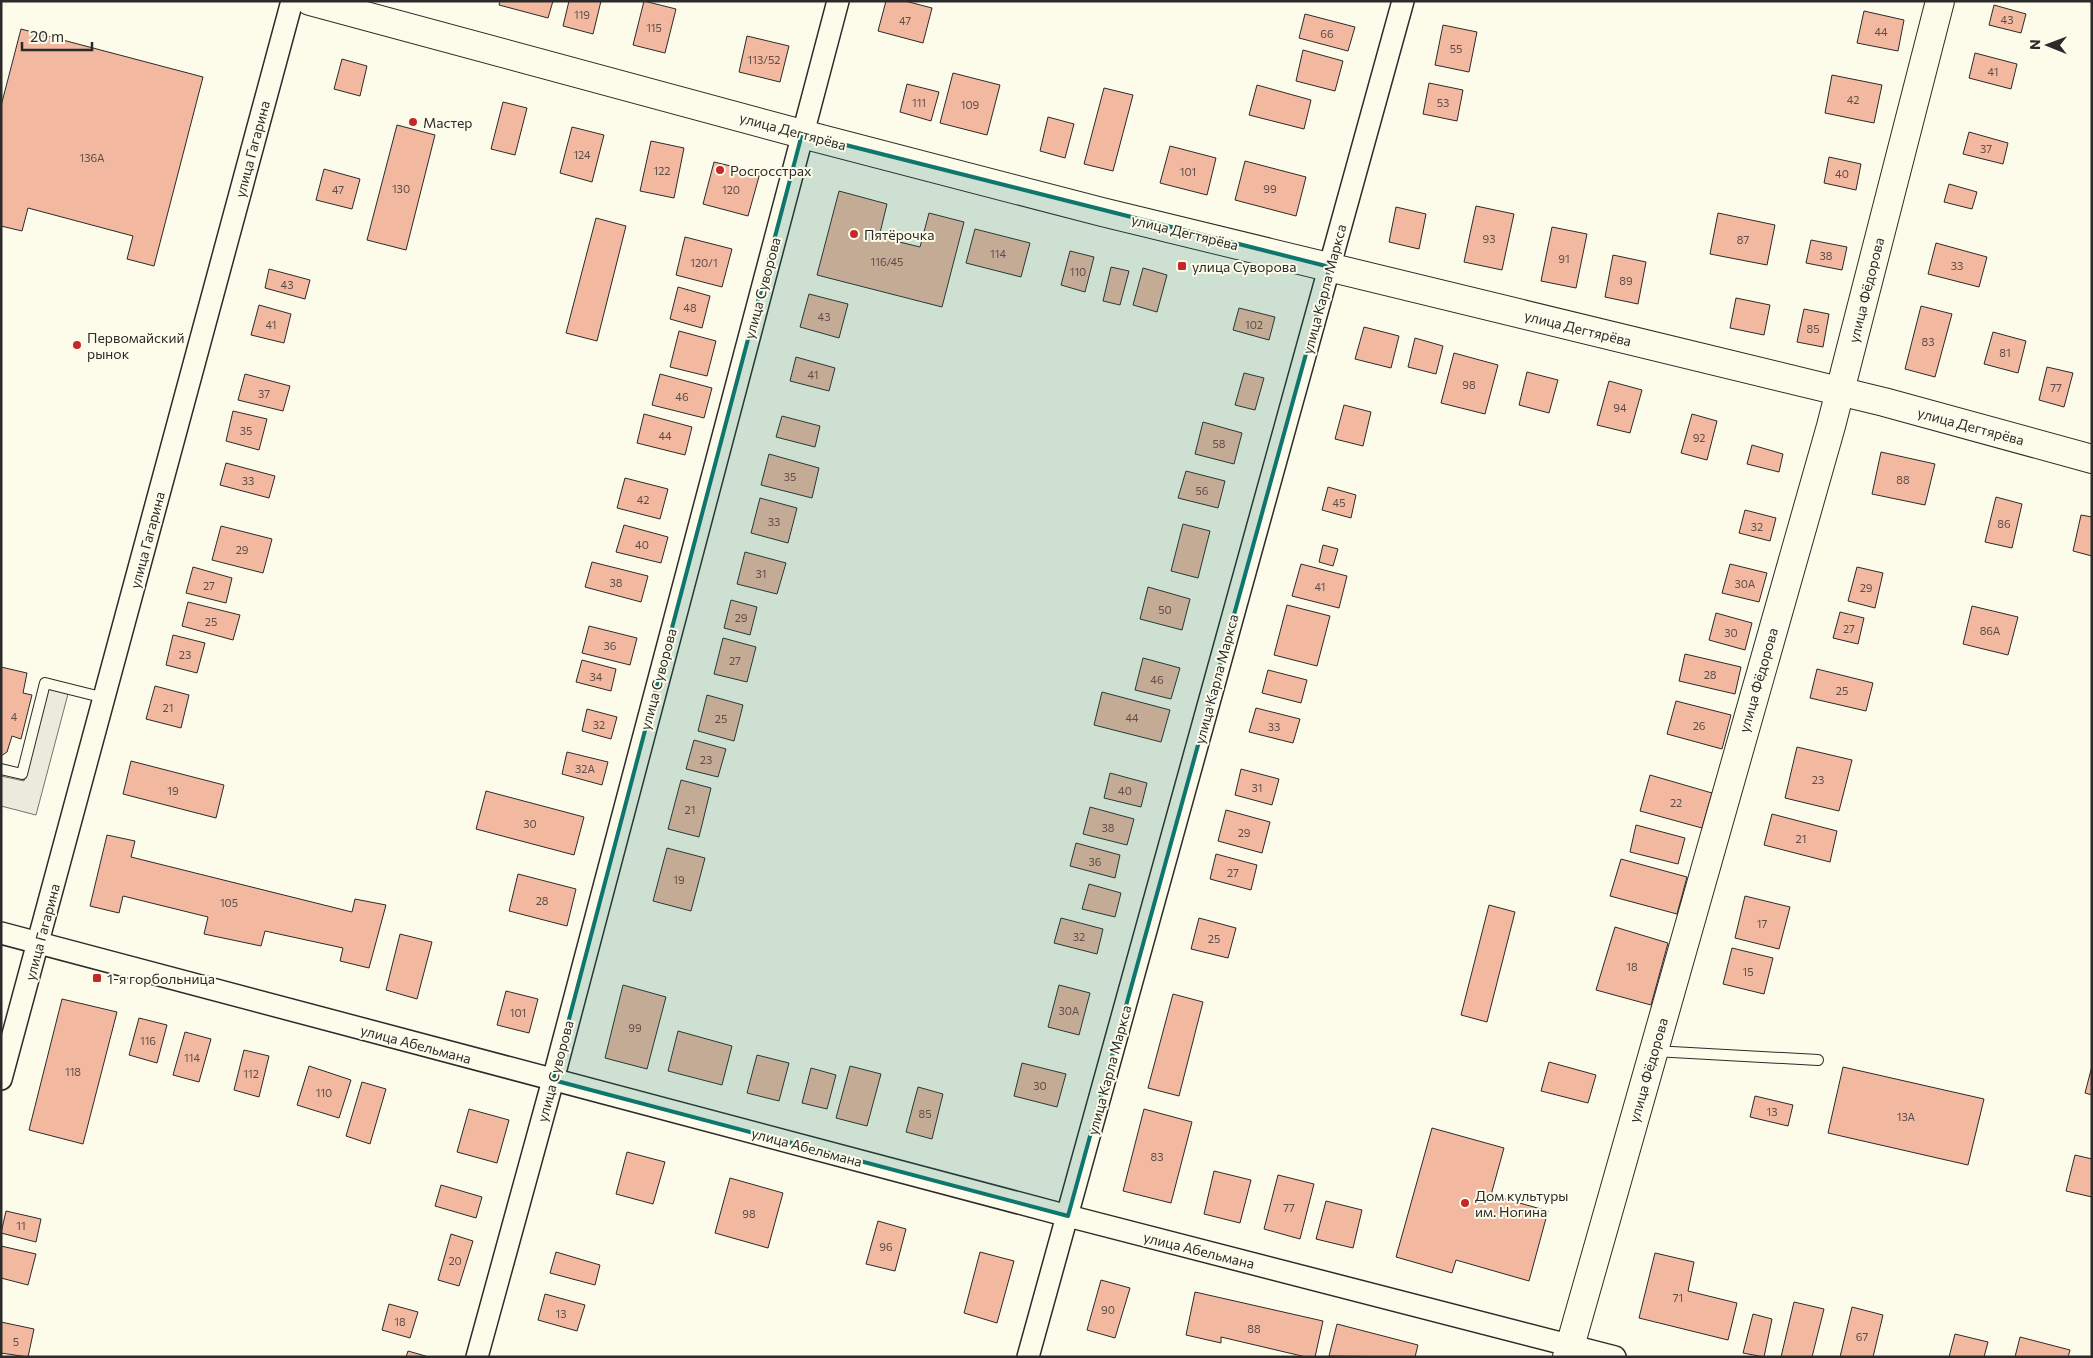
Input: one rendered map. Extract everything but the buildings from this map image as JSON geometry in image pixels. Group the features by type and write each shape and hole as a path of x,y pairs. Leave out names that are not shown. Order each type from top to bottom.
{"main road":[{"name":"улица Дегтярёва","path":"310,1 802,134 1172,230 1840,391 2092,459"},
{"name":"улица Фёдорова","path":"1568,1351 1840,391 1940,1"}],"street":[{"name":"улица Гагарина","path":"1,1079 39,944 292,1"},
{"name":"улица Суворова","path":"477,1357 553,1080 838,1"},
{"name":"улица Карла Маркса","path":"1028,1357 1403,1"},
{"name":"улица Абельмана","path":"1,933 1068,1216 1568,1351 1615,1357"}],"lane":[{"path":"1,769 22,774 45,683 105,698"},
{"path":"1653,1051 1818,1060"}],"highlighted area":[{"path":"802,134 1330,267 1068,1216 553,1080"}],"shaded area":[{"path":"48,688 68,694 36,815 1,806 1,776 24,781"}],"place":[{"name":"Мастер","path":"413,122"},
{"name":"Росгосстрах","path":"720,170"},
{"name":"Пятёрочка","path":"854,234"},
{"name":"улица Суворова","path":"1182,266"},
{"name":"Первомайский рынок","path":"77,345"},
{"name":"1-я горбольница","path":"97,978"},
{"name":"Дом культуры им. Ногина","path":"1465,1203"}]}
